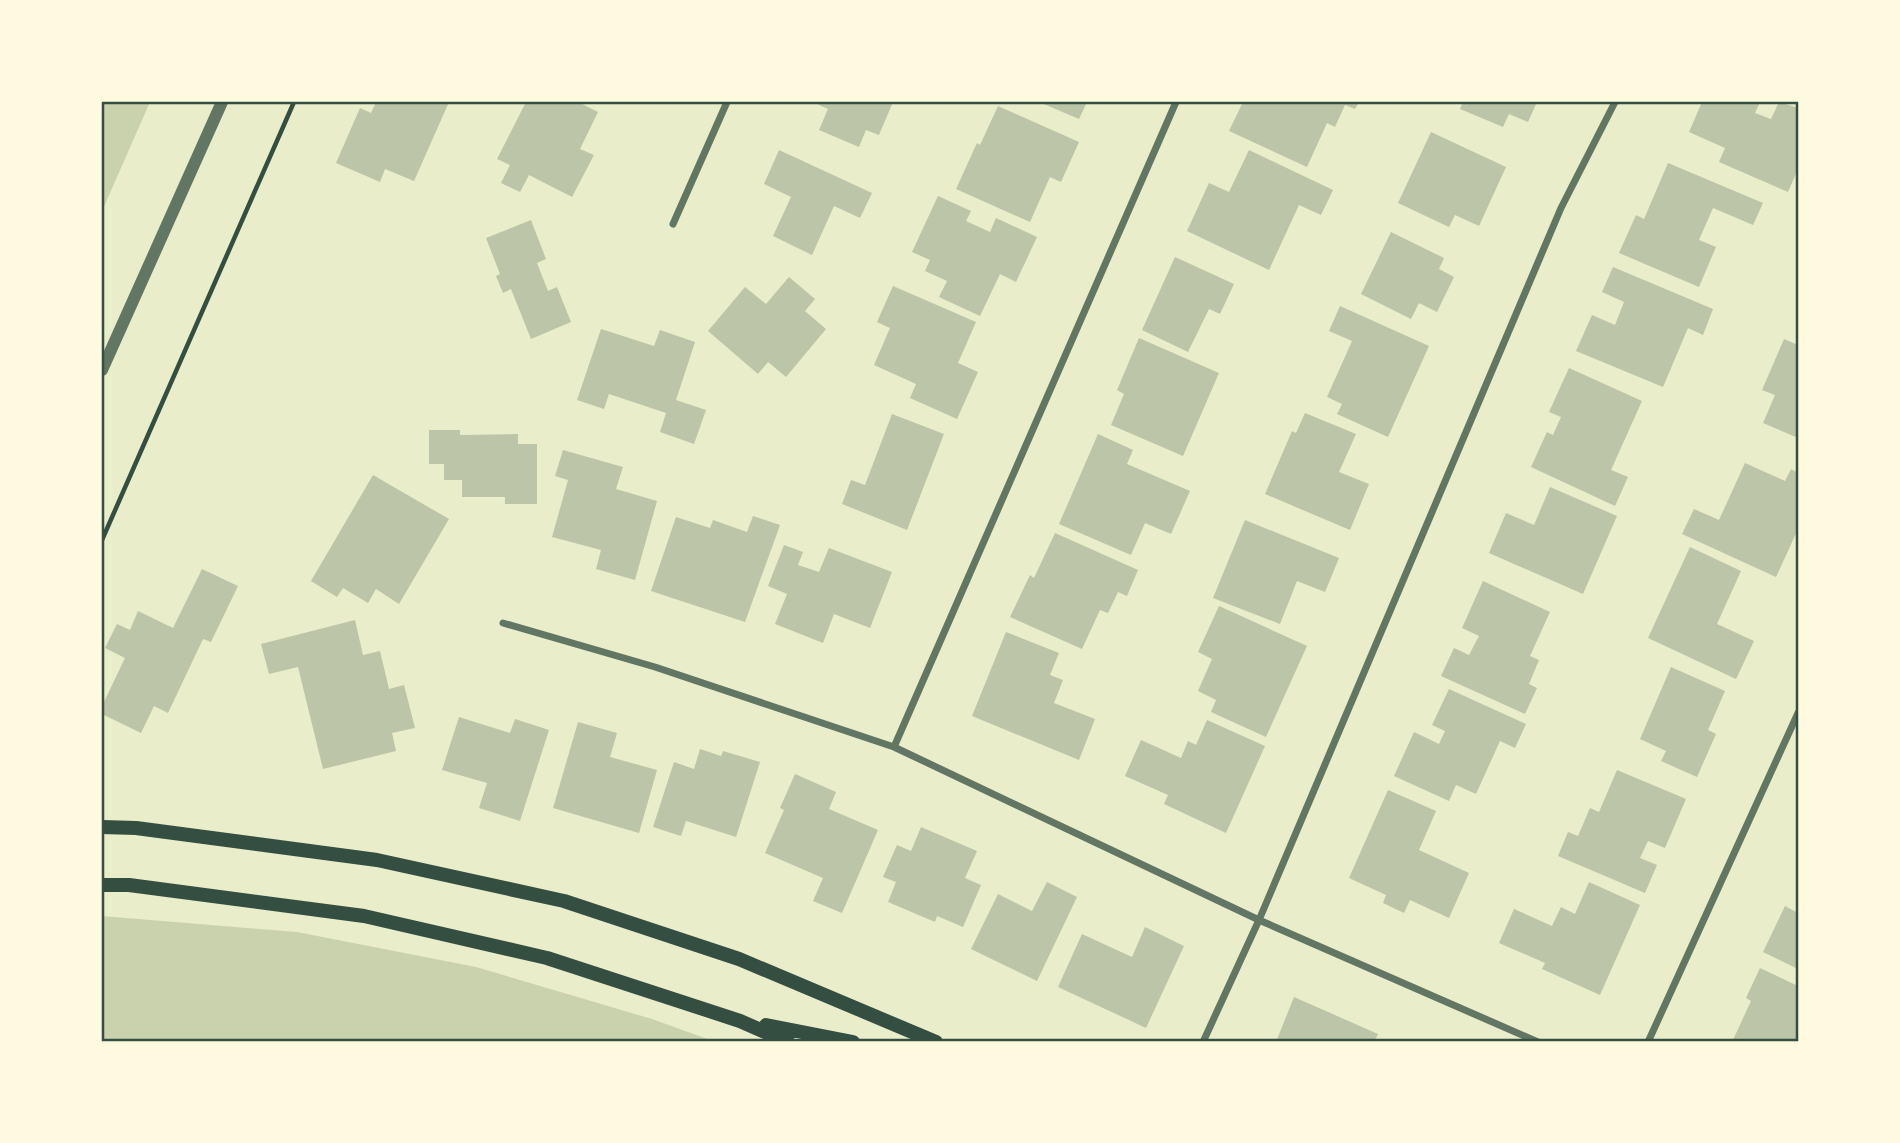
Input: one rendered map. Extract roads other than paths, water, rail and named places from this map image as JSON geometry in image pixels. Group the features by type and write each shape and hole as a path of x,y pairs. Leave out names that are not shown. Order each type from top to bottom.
{"main road":[{"path":"102,827 136,828 377,860 564,901 739,959 936,1041"},
{"path":"102,885 129,885 365,916 547,958 740,1021 788,1041"},
{"path":"740,1021 853,1041"}],"street":[{"path":"102,370 222,102"},
{"path":"673,224 727,102"},
{"path":"894,747 1175,102"},
{"path":"1203,1041 1259,920 1561,208 1615,102"},
{"path":"503,623 655,667 894,747 1259,920 1538,1041"},
{"path":"1648,1041 1798,713"}]}
